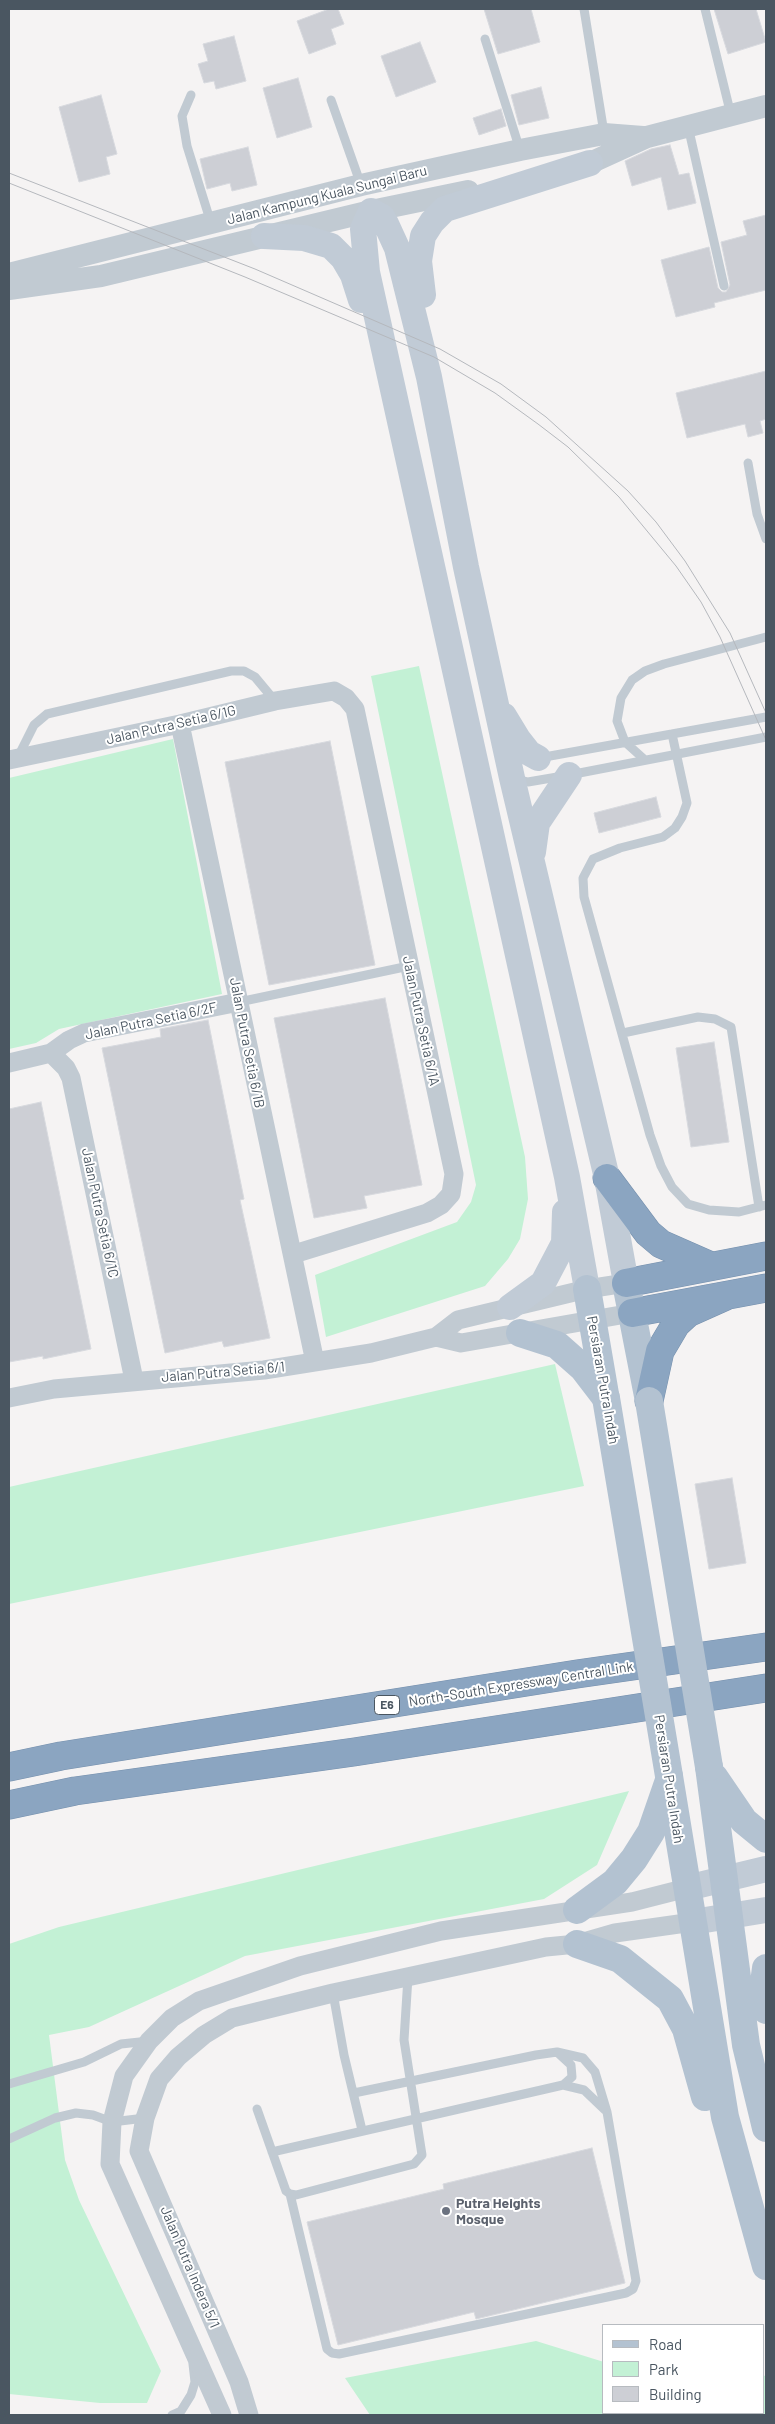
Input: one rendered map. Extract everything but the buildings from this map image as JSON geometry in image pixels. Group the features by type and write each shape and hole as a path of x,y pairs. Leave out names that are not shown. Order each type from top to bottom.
{"highway":[{"path":"607,1178 648,1233 661,1244 711,1266"},
{"path":"626,1283 766,1256"},
{"path":"632,1313 766,1288"},
{"path":"649,1401 660,1351 676,1324 688,1313 726,1296"},
{"name":"North–South Expressway Central Link","path":"9,1767 61,1756 577,1674 766,1647"},
{"path":"9,1805 75,1791 354,1752 766,1688"}],"main road":[{"path":"429,377 419,261 423,236 432,222 445,210 590,162"},
{"path":"587,1289 567,1177 367,272 363,229 371,211 382,217 397,248 429,377 495,700 522,766 532,861 607,1178 626,1283 641,1351 709,1767 746,2045 766,2128"},
{"path":"264,236 304,238 331,246 343,258 353,275 394,395"},
{"path":"470,743 490,764 522,766"},
{"path":"488,821 522,766"},
{"path":"532,861 537,823 569,775"},
{"path":"510,1307 543,1283 564,1243 567,1177"},
{"name":"Persiaran Putra Indah","path":"587,1289 725,2117 764,2258"},
{"path":"520,1333 557,1345 583,1368 606,1398"},
{"path":"709,1767 727,1798 744,1821 766,1839"},
{"path":"577,1910 615,1882 634,1859 651,1832 664,1799 669,1776"},
{"path":"687,1888 766,1869"},
{"path":"693,1922 766,1910"},
{"path":"577,1944 620,1959 670,1999 686,2029 704,2091 724,2176 764,2258"},
{"path":"766,1968 764,1983 766,2010"}],"street":[{"name":"Jalan Kampung Kuala Sungai Baru","path":"9,290 101,276 371,211 414,204 590,162 647,137 766,106"},
{"name":"Jalan Kampung Kuala Sungai Baru","path":"9,274 361,185 520,150 604,134 647,137"},
{"path":"178,231 217,232 323,207 346,206 371,211 390,196 413,186 554,144"},
{"name":"Jalan Putra Setia 6/1G","path":"13,760 180,724 275,701 334,691"},
{"name":"Jalan Putra Setia 6/1A","path":"294,1254 427,1213 441,1205 451,1194 454,1174 409,966 360,722 355,709 346,698 334,691"},
{"name":"Jalan Putra Setia 6/1B","path":"180,724 261,1110 294,1254 315,1362"},
{"name":"Jalan Putra Setia 6/2F","path":"9,1063 51,1053 69,1040 84,1033 239,1002"},
{"name":"Jalan Putra Setia 6/1C","path":"51,1053 66,1068 71,1078 134,1380"},
{"path":"436,1337 458,1320 587,1289 626,1283"},
{"path":"436,1337 461,1343 632,1313"},
{"name":"Jalan Putra Setia 6/1","path":"9,1398 54,1389 134,1380 264,1370 371,1353 436,1337"},
{"path":"222,2415 110,2164 112,2122 124,2076 149,2041 172,2018 199,2001 300,1966 441,1931 632,1902 687,1888"},
{"name":"Jalan Putra Indera 5/1","path":"249,2415 239,2382 139,2150 145,2118 159,2079 178,2057 204,2034 232,2018 333,1993 546,1947 577,1944 615,1934 693,1922"}],"lane":[{"path":"584,9 604,134"},
{"path":"705,9 732,115"},
{"path":"485,39 520,150"},
{"path":"191,95 182,116 187,146 211,223"},
{"path":"331,100 361,185"},
{"path":"688,126 724,286"},
{"path":"748,463 757,514 766,539"},
{"path":"645,760 625,742 617,721 621,698 632,680 645,671 664,664 766,637"},
{"path":"13,760 34,725 47,714 231,671 244,671 255,677 275,701"},
{"path":"766,716 625,742 522,766 528,782 766,737"},
{"path":"623,1033 698,1016 715,1019 731,1027 763,1206 739,1212 709,1210 688,1204 672,1187 661,1166 650,1135 584,897 583,878 593,859 620,848 663,837 675,828 688,803 672,734"},
{"path":"239,1002 409,966"},
{"path":"258,2109 286,2191 290,2194 296,2195 414,2164 422,2155 404,2040 408,1977"},
{"path":"333,1993 344,2055 362,2130"},
{"path":"9,2084 84,2062 121,2044 149,2041"},
{"path":"290,2194 327,2349 332,2353 339,2354 626,2293 634,2289 636,2281 607,2112 595,2072 583,2058 557,2052 354,2093"},
{"path":"557,2052 571,2066 572,2077 563,2085"},
{"path":"272,2152 563,2085 584,2090 607,2112"},
{"path":"9,2138 55,2118 76,2113 92,2115 112,2122 145,2118"},
{"path":"172,2415 181,2411 195,2382 192,2345"}],"green space":[{"path":"419,666 525,1157 528,1199 520,1239 508,1259 485,1286 326,1337 315,1275 457,1222 471,1202 476,1185 371,676"},
{"path":"173,739 222,994 59,1029 36,1043 9,1049 9,778"},
{"path":"555,1364 584,1486 9,1604 9,1487"},
{"path":"629,1791 597,1865 544,1899 245,1956 89,2027 49,2035 65,2160 79,2200 161,2371 147,2403 100,2403 9,2394 9,1944 59,1927"},
{"path":"536,2341 602,2361 602,2414 765,2414 766,2375 766,2415 370,2415 345,2378"}],"tram line":[{"path":"9,173 255,269 440,349 501,384 546,417 628,491 656,522 685,561 730,633 766,713"},
{"path":"9,183 245,277 434,357 495,393 538,424 568,447 619,497 676,566 701,602 720,637 766,740"}],"place":[{"name":"Putra Heights Mosque","path":"446,2211"}]}
